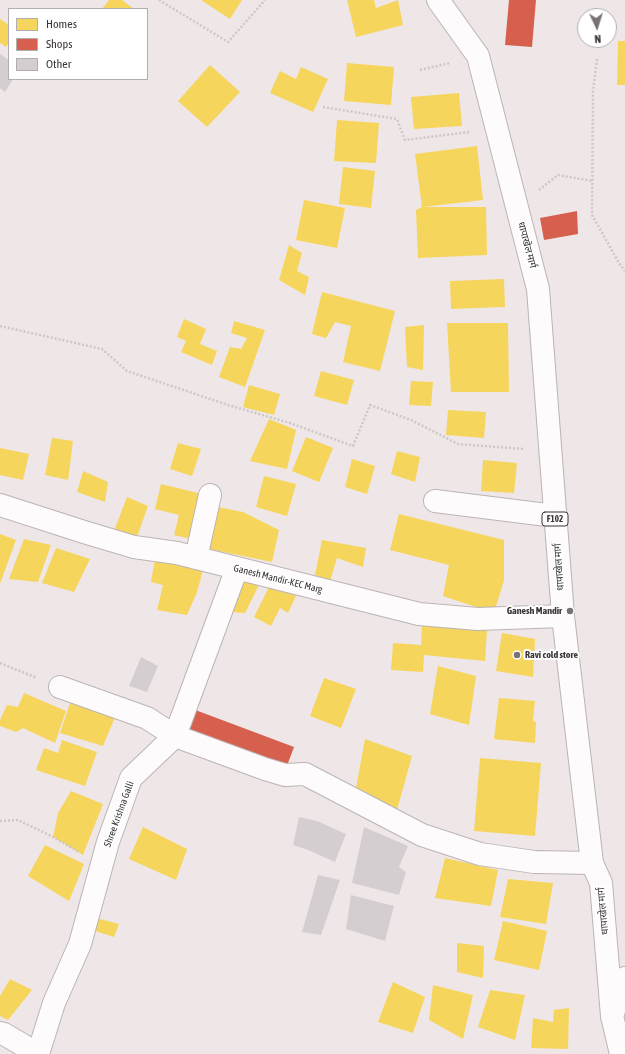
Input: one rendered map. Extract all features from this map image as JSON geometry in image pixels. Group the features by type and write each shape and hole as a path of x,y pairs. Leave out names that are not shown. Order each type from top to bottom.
{"street":[{"name":"धापाखेल मार्ग","path":"438,0 478,56 538,288 562,616 592,863 601,883 612,1016 621,1054"},
{"path":"196,558 210,494"},
{"path":"435,501 555,516"},
{"name":"Ganesh Mandir-KEC Marg","path":"0,505 134,547 176,552 419,614 478,619 562,616"},
{"name":"Shree Krishna Galli","path":"38,1054 54,1003 80,944 108,842 131,778 174,736 237,568"},
{"path":"60,687 147,718 174,736 285,775 305,774 422,835 480,854 534,862 592,863"},
{"path":"612,1016 625,978"},
{"path":"0,1033 38,1054"}],"path":[{"path":"159,0 228,42 265,0"},
{"path":"597,59 593,91 592,215 625,271"},
{"path":"323,107 397,119 405,140 497,128"},
{"path":"516,206 558,175 593,181"},
{"path":"0,326 102,350 127,371 228,405 290,423 353,446 370,405 411,420 458,444 550,451"},
{"path":"0,663 60,687"},
{"path":"0,821 18,820 53,837 102,866"}],"building: Homes":[{"path":"109,0 122,0 133,8 103,8"},
{"path":"201,0 242,0 230,19"},
{"path":"347,0 374,0 376,8 398,0 403,25 356,37"},
{"path":"0,19 8,24 8,44 6,47 0,43"},
{"path":"618,41 625,41 625,85 617,85"},
{"path":"347,63 394,67 391,105 344,101"},
{"path":"210,65 240,92 207,127 178,101"},
{"path":"301,67 328,79 313,112 270,93 280,71 296,79"},
{"path":"459,93 462,126 414,129 411,97"},
{"path":"337,120 379,123 376,163 334,161"},
{"path":"477,146 483,200 423,207 486,207 487,255 418,258 416,210 422,207 415,154"},
{"path":"343,167 375,171 371,208 339,204"},
{"path":"304,200 345,208 337,248 296,240"},
{"path":"289,245 302,253 297,271 309,277 305,295 279,280"},
{"path":"504,279 505,307 451,309 450,281"},
{"path":"322,292 395,311 380,371 343,362 351,326 335,322 326,338 312,334"},
{"path":"184,319 206,329 200,344 217,351 212,365 181,352 186,341 177,337"},
{"path":"234,321 265,330 245,387 219,377 230,347 241,349 247,338 231,333"},
{"path":"447,323 508,323 509,392 451,392"},
{"path":"424,325 423,370 407,367 405,327"},
{"path":"321,371 354,380 347,405 314,396"},
{"path":"411,381 433,382 431,406 409,405"},
{"path":"249,385 280,394 274,415 243,407"},
{"path":"448,410 486,412 484,438 446,435"},
{"path":"269,419 296,430 287,469 250,461"},
{"path":"306,437 333,448 319,482 292,471"},
{"path":"52,438 73,441 68,480 45,475"},
{"path":"178,443 201,449 192,476 170,469"},
{"path":"0,448 29,454 23,480 0,475"},
{"path":"397,451 420,457 415,482 391,474"},
{"path":"352,459 375,466 367,494 345,487"},
{"path":"483,460 517,463 514,493 481,491"},
{"path":"83,471 108,482 105,502 77,492"},
{"path":"264,476 296,484 287,516 256,507"},
{"path":"161,484 202,494 191,539 174,535 179,515 155,509"},
{"path":"127,497 148,506 137,537 114,531"},
{"path":"217,507 243,512 279,530 272,562 209,549"},
{"path":"399,514 504,540 504,580 494,613 443,596 449,565 390,550"},
{"path":"0,534 16,540 0,584"},
{"path":"24,539 51,545 38,582 9,579"},
{"path":"322,540 366,548 363,567 337,558 330,581 315,575"},
{"path":"56,548 90,559 74,592 42,583"},
{"path":"155,559 203,570 197,592 187,615 157,610 163,585 151,582"},
{"path":"244,578 260,583 245,613 230,612"},
{"path":"271,583 296,596 288,613 280,608 271,626 254,617"},
{"path":"422,626 487,630 485,661 424,655 423,672 391,670 393,643 421,645"},
{"name":"Ravi cold store","path":"502,633 535,639 533,677 496,671"},
{"path":"438,666 476,676 469,725 430,714"},
{"path":"324,678 356,689 341,728 310,716"},
{"path":"24,693 66,711 55,743 23,728 16,732 0,726 0,720 7,705 18,707"},
{"path":"499,698 535,701 533,721 536,722 535,743 494,739"},
{"path":"71,700 116,715 103,746 60,733"},
{"path":"365,739 412,756 397,810 354,799"},
{"path":"62,740 97,752 85,786 36,770 44,748 58,753"},
{"path":"480,758 541,763 535,836 474,831"},
{"path":"71,791 103,804 83,855 53,837 58,813"},
{"path":"143,827 187,849 176,880 129,859"},
{"path":"45,845 84,864 69,901 28,876"},
{"path":"445,858 498,870 491,906 435,898"},
{"path":"508,879 553,883 546,924 500,917"},
{"path":"96,918 119,924 114,937 86,928"},
{"path":"503,921 547,931 539,970 494,960"},
{"path":"457,943 484,946 483,978 457,972"},
{"path":"10,979 32,990 8,1020 0,1016 0,996"},
{"path":"393,982 425,997 413,1033 378,1022"},
{"path":"433,985 473,995 463,1039 429,1020"},
{"path":"490,990 525,995 515,1040 478,1027"},
{"path":"569,1008 568,1049 531,1048 533,1018 553,1022 554,1010"}],"building: Shops":[{"path":"509,0 536,0 532,47 505,45"},
{"path":"577,211 578,234 544,240 540,218"},
{"path":"190,708 294,747 288,763 270,767 181,731"}],"building: Other":[{"path":"0,54 8,59 8,80 12,80 5,92 0,88"},
{"path":"141,657 158,666 147,692 129,686"},
{"path":"299,817 317,821 346,834 335,862 293,845"},
{"path":"364,827 408,846 399,867 406,872 399,895 352,883"},
{"path":"318,875 340,880 321,935 302,932"},
{"path":"351,895 394,906 385,941 346,929"}],"place":[{"name":"Ganesh Mandir","path":"570,611"},
{"name":"Ravi cold store","path":"517,655"}]}
